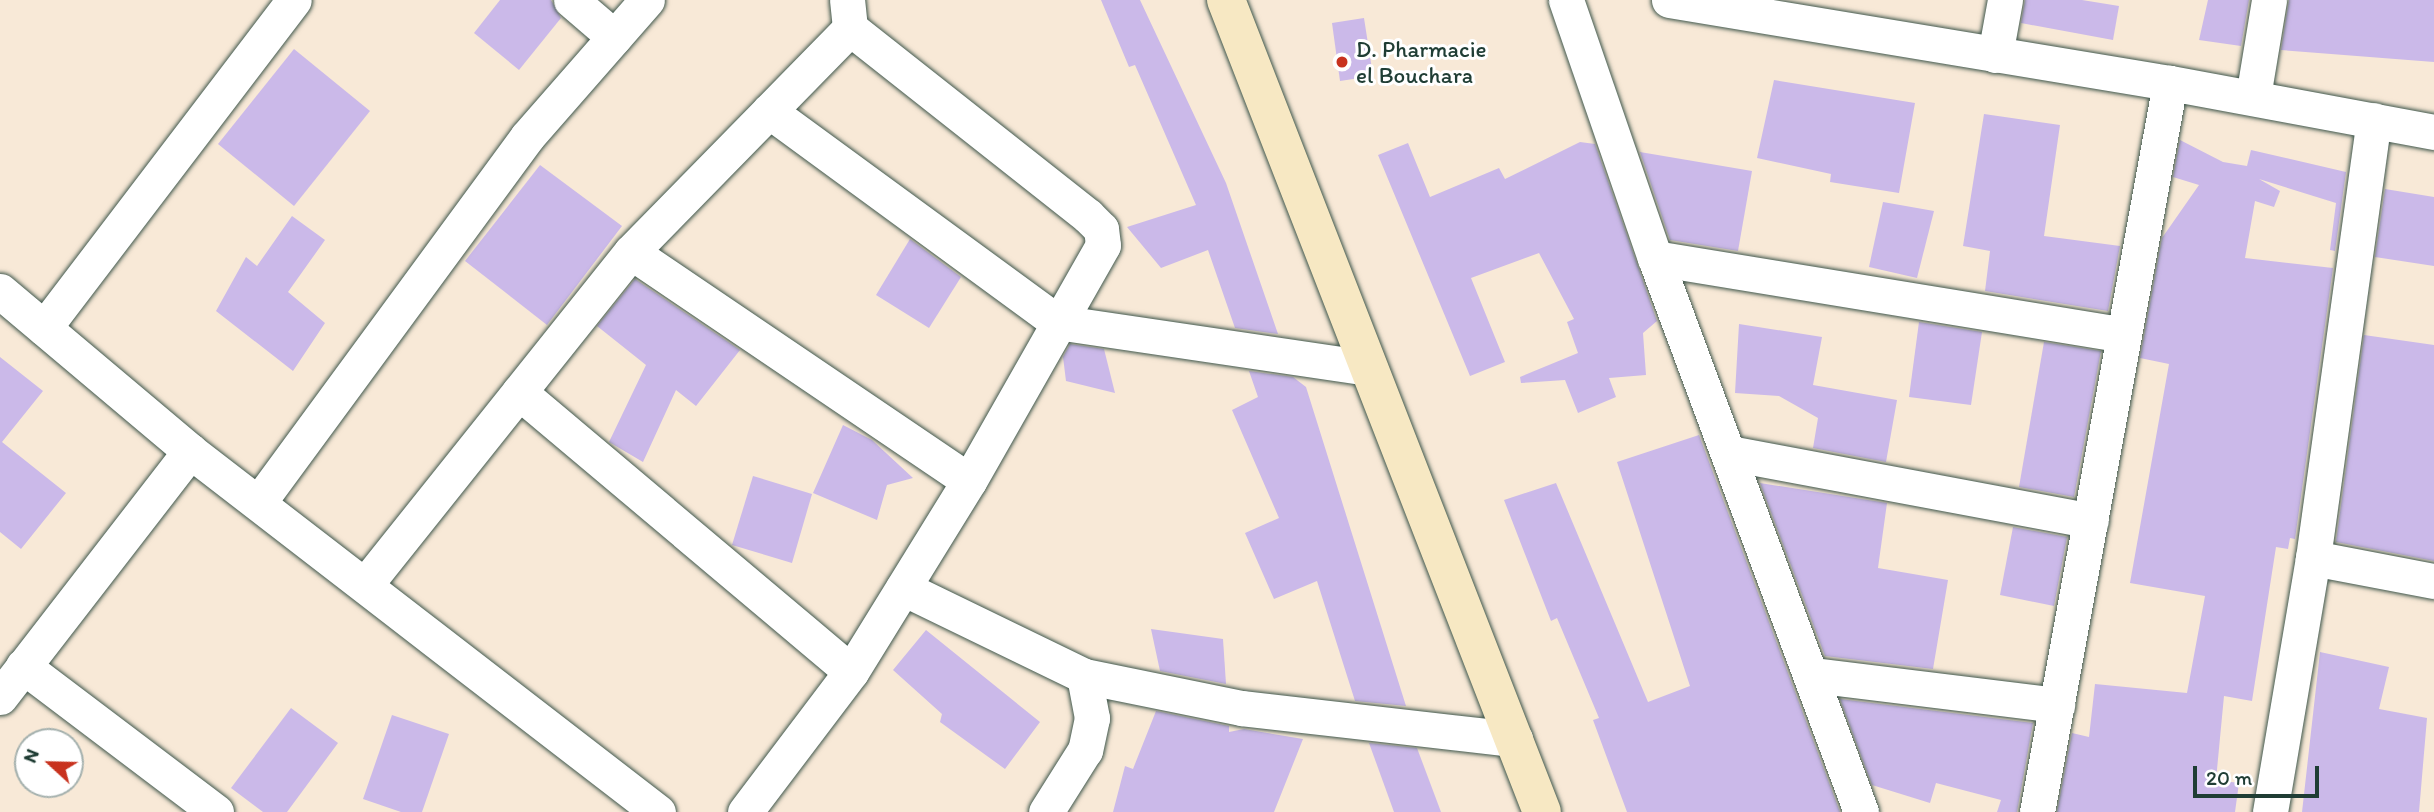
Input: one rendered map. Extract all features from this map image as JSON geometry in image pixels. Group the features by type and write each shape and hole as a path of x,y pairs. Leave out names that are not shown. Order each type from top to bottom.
{"street":[{"path":"44,328 294,0"},
{"path":"571,0 614,37"},
{"path":"259,502 527,137 647,0"},
{"path":"1226,0 1542,812"},
{"path":"1566,0 1656,258 1813,675 1861,812"},
{"path":"1669,0 1747,6 1995,55 2253,97 2434,132"},
{"path":"1995,55 2005,0"},
{"path":"2253,97 2269,0"},
{"path":"365,585 631,252 769,111 848,14 1101,229 1103,245 969,481 850,672 745,812"},
{"path":"2037,812 2091,521 2121,334 2170,83"},
{"path":"769,111 1057,322 1370,368"},
{"path":"2270,812 2313,558 2374,120"},
{"path":"631,252 969,481"},
{"path":"1656,258 2121,334"},
{"path":"0,291 190,451 658,812"},
{"path":"519,392 850,672"},
{"path":"0,697 190,451"},
{"path":"1729,453 2091,521"},
{"path":"2313,558 2434,582"},
{"path":"903,588 1084,676 1241,708 1515,739"},
{"path":"23,666 213,811"},
{"path":"1813,675 2057,705"},
{"path":"1046,812 1085,750 1093,718 1084,676"}],"building":[{"path":"500,0 551,0 561,18 519,70 474,33"},
{"path":"1101,0 1140,0 1226,183 1278,334 1235,328 1208,250 1161,268 1127,227 1196,205 1135,65 1129,67"},
{"path":"2025,0 2082,0 2119,6 2113,40 2021,23"},
{"path":"2208,0 2249,0 2241,46 2199,40"},
{"path":"2289,0 2434,0 2434,62 2281,50"},
{"path":"1364,18 1373,76 1340,81 1332,23"},
{"path":"294,49 370,111 294,206 218,144"},
{"path":"1774,80 1915,103 1899,193 1830,182 1831,174 1757,158"},
{"path":"1984,114 2060,125 2044,236 2120,246 2108,311 1985,291 1990,251 1963,246"},
{"path":"2180,140 2223,162 2247,166 2251,150 2346,172 2335,251 2330,250 2336,203 2259,179 2280,191 2274,207 2255,201 2245,258 2333,268 2295,539 2290,538 2288,549 2276,547 2252,701 2224,696 2216,780 2239,783 2235,812 2057,812 2072,733 2089,737 2095,684 2187,693 2205,596 2130,583 2169,364 2140,358 2162,238 2199,185 2173,177"},
{"path":"1580,142 1595,144 1657,321 1643,333 1646,375 1609,378 1616,397 1578,413 1565,380 1521,383 1520,377 1578,353 1567,322 1574,319 1539,253 1471,278 1505,362 1470,376 1378,155 1408,143 1430,197 1499,168 1505,179"},
{"path":"1640,152 1752,171 1738,251 1670,240"},
{"path":"540,165 622,226 547,325 465,261"},
{"path":"2385,189 2434,197 2434,266 2375,257"},
{"path":"1883,202 1934,211 1917,278 1869,267"},
{"path":"292,216 325,240 288,292 325,323 293,371 216,311 246,257 257,266"},
{"path":"910,239 961,277 929,328 876,295"},
{"path":"635,279 740,350 696,406 676,390 643,462 609,442 646,365 597,326"},
{"path":"1919,322 1982,332 1971,405 1909,397"},
{"path":"1739,324 1822,337 1813,385 1897,400 1886,462 1813,448 1818,418 1779,396 1735,393"},
{"path":"2364,335 2434,345 2434,561 2336,542"},
{"path":"2044,342 2101,351 2074,497 2019,487"},
{"path":"1070,344 1104,349 1115,393 1066,381 1063,357"},
{"path":"0,357 43,391 2,442 66,493 21,549 0,532"},
{"path":"1249,371 1293,377 1306,387 1406,706 1355,701 1317,581 1274,599 1245,533 1279,518 1232,410 1258,397"},
{"path":"843,425 872,440 913,478 887,485 877,520 813,493"},
{"path":"1699,435 1840,812 1627,812 1593,720 1599,718 1557,618 1551,621 1504,500 1556,483 1648,702 1690,686 1617,462"},
{"path":"753,476 812,494 792,563 732,545"},
{"path":"1760,483 1887,503 1878,568 1948,580 1933,669 1825,656"},
{"path":"2013,527 2067,537 2054,606 2000,595"},
{"path":"1151,629 1223,639 1226,684 1160,671"},
{"path":"926,630 1040,722 1005,769 940,722 942,714 893,670"},
{"path":"2320,652 2389,667 2379,709 2427,718 2419,812 2302,812"},
{"path":"1840,699 2033,723 2017,812 1997,812 2001,800 1936,783 1930,803 1872,785"},
{"path":"291,708 338,743 287,812 263,812 231,788"},
{"path":"1156,711 1229,726 1229,732 1244,729 1303,739 1274,812 1113,812 1125,766 1133,769"},
{"path":"392,715 449,734 422,812 401,812 363,799"},
{"path":"1369,743 1417,748 1441,812 1394,812"}],"place":[{"name":"D. Pharmacie el Bouchara","path":"1342,62"}]}
